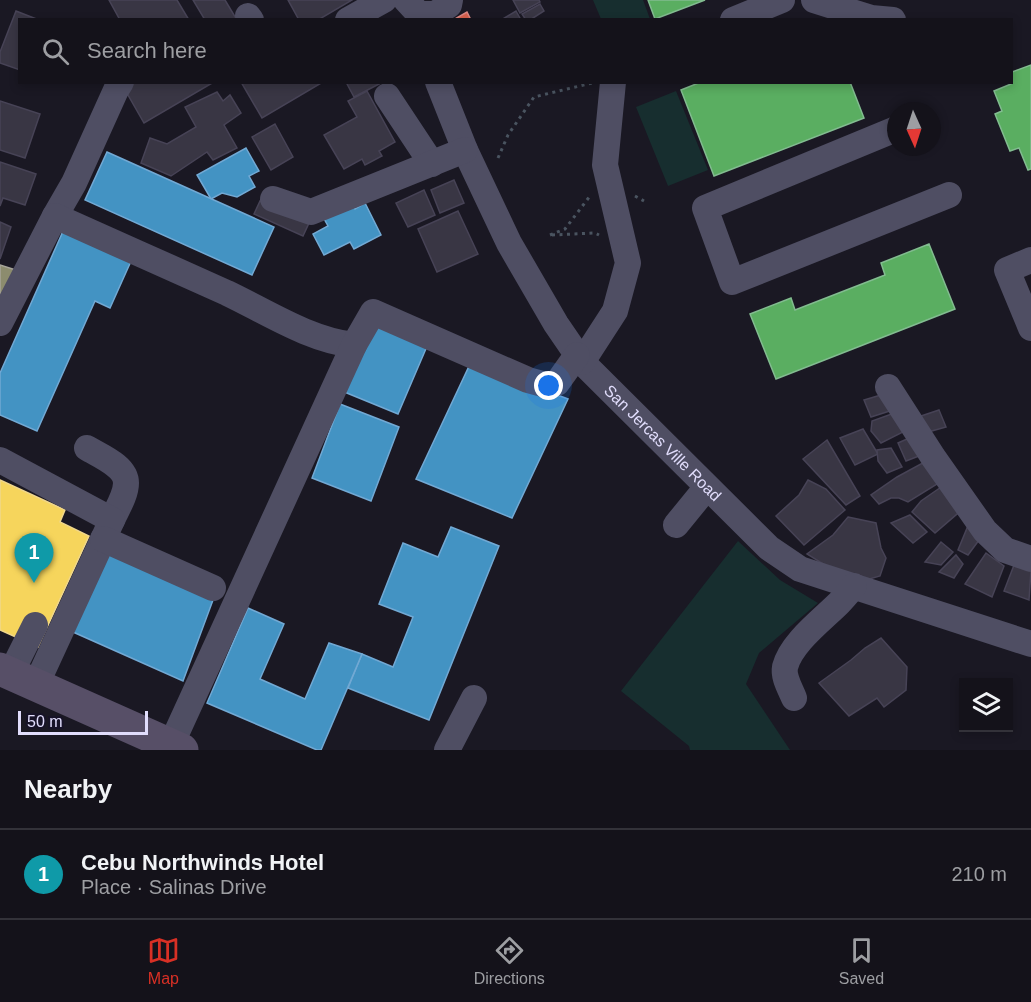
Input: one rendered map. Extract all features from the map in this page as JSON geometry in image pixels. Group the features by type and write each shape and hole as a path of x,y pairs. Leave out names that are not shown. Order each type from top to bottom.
{"main road":[{"path":"15,676 176,748"}],"street":[{"path":"352,18 384,0"},
{"path":"414,11 435,14 449,5 450,0"},
{"path":"738,18 782,0"},
{"path":"814,0 871,18"},
{"path":"0,323 74,183 120,84"},
{"name":"San Jercas Ville Road","path":"439,84 465,150 509,243 579,359 769,548 800,569 1031,644"},
{"path":"176,748 354,345 373,312 528,380 546,385 557,383 579,359 615,311 628,263 605,165 613,84"},
{"path":"387,96 432,164"},
{"path":"887,133 705,207 732,282 949,195"},
{"path":"273,199 311,212 465,150"},
{"path":"55,216 315,335 354,345"},
{"path":"1031,260 1007,270 1031,328"},
{"path":"888,387 985,531 1005,550 1031,559"},
{"path":"15,676 107,530 124,491 126,482 119,468 87,448"},
{"path":"0,460 107,530 213,588"},
{"path":"676,525 707,487"},
{"path":"794,698 786,679 785,668 791,654 814,626 854,586"},
{"path":"15,676 35,625"},
{"path":"447,750 474,698"}],"path":[{"path":"498,158 508,135 534,98 588,84"},
{"path":"605,165 588,200 565,229 550,235 595,233 623,242"}],"green space":[{"path":"593,0 643,0 650,18 601,18"},
{"path":"676,91 708,170 668,186 636,107"},
{"path":"738,541 780,580 818,603 759,653 746,684 790,750 690,750 689,746 621,691"}],"building: Homes":[{"path":"0,480 65,510 60,522 89,536 38,647 0,630"}],"building: Shops":[{"path":"467,12 470,18 456,18"}],"building: Schools":[{"path":"246,148 259,171 249,176 255,187 237,197 222,193 211,199 197,175"},
{"path":"107,152 274,227 252,275 85,200"},
{"path":"351,200 355,209 365,203 381,235 354,249 350,242 324,255 313,234 328,226 322,215"},
{"path":"64,229 132,259 110,308 95,301 37,431 0,415 0,373"},
{"path":"372,320 428,344 398,414 342,391"},
{"path":"471,362 568,399 512,518 416,479"},
{"path":"340,404 399,427 371,501 312,478"},
{"path":"451,527 499,546 429,720 348,688 362,654 393,667 413,617 379,604 403,543 438,557"},
{"path":"109,543 216,592 183,681 73,632"},
{"path":"248,608 284,624 260,679 305,699 329,643 362,654 321,750 207,703"}],"building: Public":[{"path":"648,0 705,0 658,18 655,18"},
{"path":"1031,65 1031,169 1028,170 1019,148 1010,151 995,114 1002,111 994,91 1013,84 1013,72"},
{"path":"696,84 851,84 864,118 714,176 681,90"},
{"path":"929,244 955,309 776,379 750,314 791,298 795,310 885,275 881,263"}],"building: Industry":[{"path":"0,265 22,272 0,317"}],"building: Other":[{"path":"109,0 177,0 188,18 119,18"},
{"path":"193,0 225,0 236,18 204,18"},
{"path":"288,0 352,0 321,18 298,18"},
{"path":"513,0 539,0 540,2 520,13"},
{"path":"540,4 544,11 533,18 525,18 522,14"},
{"path":"16,11 34,18 18,18 18,69 0,63 0,52"},
{"path":"516,11 520,18 504,18"},
{"path":"131,84 211,84 144,123 124,88"},
{"path":"242,84 320,84 262,118"},
{"path":"347,84 379,84 354,97"},
{"path":"367,91 395,142 379,151 382,156 365,165 362,159 344,169 324,135 357,117 348,101"},
{"path":"217,92 223,101 230,95 241,113 224,125 237,148 213,160 207,152 171,176 141,163 150,138 167,144 196,127 185,107"},
{"path":"0,101 40,114 25,158 0,150"},
{"path":"275,124 293,157 271,170 252,137"},
{"path":"0,162 36,174 25,205 3,198 0,206"},
{"path":"454,180 464,203 440,213 431,190"},
{"path":"424,190 435,215 408,227 396,203"},
{"path":"260,201 309,223 303,236 254,214"},
{"path":"458,211 478,254 437,272 418,229"},
{"path":"0,222 11,227 0,259"},
{"path":"891,392 899,408 871,417 864,400"},
{"path":"939,410 946,427 928,432 921,416"},
{"path":"900,411 907,430 881,443 871,431 872,421"},
{"path":"863,429 878,454 855,465 840,438"},
{"path":"914,436 924,454 906,461 898,443"},
{"path":"827,440 860,496 846,505 803,459"},
{"path":"891,448 902,467 887,473 878,461 877,450"},
{"path":"930,459 942,481 908,502 899,498 891,498 879,504 871,495 897,477"},
{"path":"808,480 826,489 845,510 804,545 776,516 799,495"},
{"path":"947,483 964,508 935,533 912,512 921,501"},
{"path":"910,515 927,532 913,543 891,523"},
{"path":"972,516 985,532 968,555 958,550"},
{"path":"848,517 876,523 881,548 886,558 880,576 859,582 841,575 807,554 833,535"},
{"path":"941,542 953,552 941,565 925,562"},
{"path":"986,553 1004,566 992,597 965,584"},
{"path":"956,555 963,564 954,578 939,572"},
{"path":"1016,560 1031,570 1029,600 1004,591"},
{"path":"881,638 907,667 906,690 884,707 877,698 849,716 819,683"}],"place":[{"name":"Cebu Northwinds Hotel","path":"34,583"}]}
